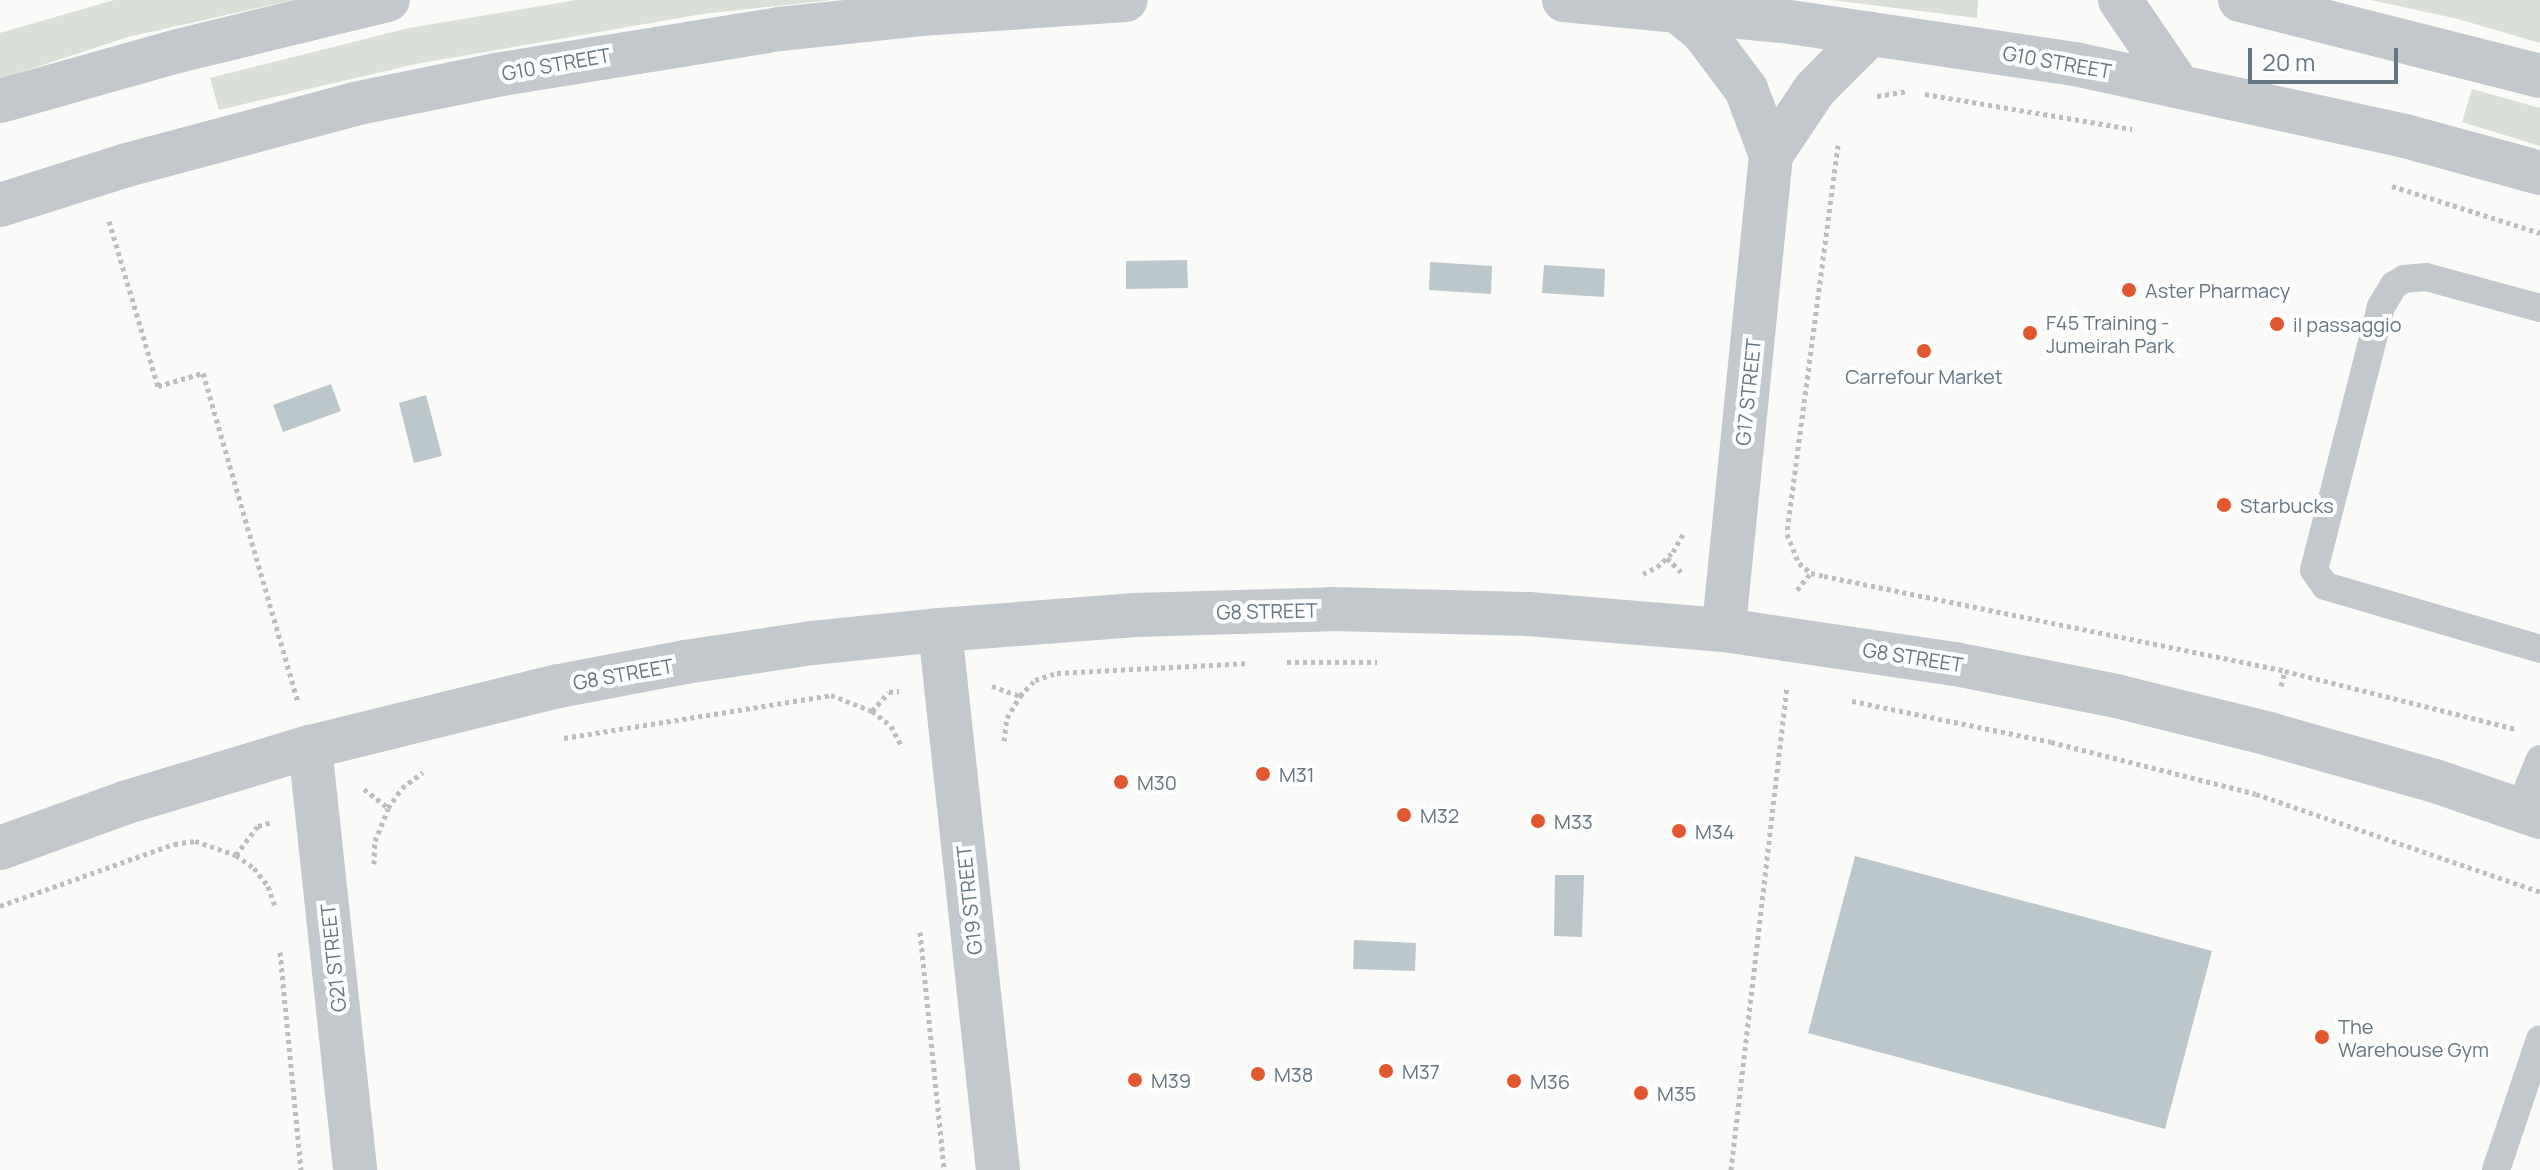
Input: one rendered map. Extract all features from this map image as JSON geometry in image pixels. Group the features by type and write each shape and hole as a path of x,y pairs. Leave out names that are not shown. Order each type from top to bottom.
{"street":[{"path":"0,101 178,51 388,0"},
{"name":"G10 STREET","path":"0,205 127,165 354,104 496,75 779,29 921,14 1126,0"},
{"name":"G10 STREET","path":"1564,0 1675,9 2075,64 2405,136 2540,173"},
{"path":"2120,0 2178,85"},
{"path":"2240,0 2540,76"},
{"name":"G17 STREET","path":"1675,9 1703,32 1746,89 1771,155 1724,630"},
{"name":"G17 STREET","path":"1771,155 1815,89 1870,34"},
{"name":"G8 STREET","path":"0,848 163,790 310,747 434,714 587,680 798,645 940,630 1135,615 1332,609 1529,614 1724,630 1955,664 2116,696 2269,734 2435,781 2529,813"},
{"name":"G19 STREET","path":"940,630 998,1170"},
{"name":"G21 STREET","path":"310,747 355,1170"}],"lane":[{"path":"2540,308 2426,277 2404,279 2394,285 2381,307 2314,570 2325,586 2540,649"},
{"path":"2529,813 2540,759"},
{"path":"2496,1170 2540,1039"}],"path":[{"path":"1868,102 1902,90 2133,130"},
{"path":"1840,140 1787,534 1799,563 1811,573 2285,671 2525,732"},
{"path":"2376,183 2391,186"},
{"path":"107,214 158,386 203,373 310,747"},
{"path":"1634,578 1657,567 1673,552 1684,531"},
{"path":"1731,1170 1792,638"},
{"path":"1272,662 1391,662"},
{"path":"1005,753 1007,718 1020,696 1035,680 1057,673 1257,663"},
{"path":"2269,734 2285,671"},
{"path":"1773,686 1802,691"},
{"path":"562,738 831,695 854,701 891,726 901,743 903,759"},
{"path":"282,706 312,697"},
{"path":"1849,700 2051,742 2256,794 2540,892"},
{"path":"374,868 375,841 388,808 402,788 420,773 433,768"},
{"path":"0,906 174,844 195,841 236,855 254,868 268,886 276,919"},
{"path":"919,917 944,1170"},
{"path":"279,950 301,1170"}],"shaded area":[{"path":"114,0 293,0 128,37 0,79 0,33"},
{"path":"576,0 831,0 702,14 416,64 219,110 210,78 409,28"},
{"path":"1831,0 1978,0 1977,18"},
{"path":"2371,0 2540,0 2540,43 2458,19"},
{"path":"2472,89 2540,108 2540,146 2462,122"},
{"path":"1187,260 1188,288 1126,289 1126,261"},
{"path":"1430,262 1492,266 1491,294 1429,290"},
{"path":"1544,265 1605,269 1604,297 1542,293"},
{"path":"331,384 341,411 283,432 273,405"},
{"path":"426,395 442,456 414,463 399,403"},
{"path":"1855,856 2212,951 2165,1129 1808,1033"},
{"path":"1555,875 1584,875 1582,937 1554,936"},
{"path":"1354,940 1416,943 1415,971 1353,969"}],"place":[{"name":"Aster Pharmacy","path":"2129,290"},
{"name":"il passaggio","path":"2277,324"},
{"name":"F45 Training - Jumeirah Park","path":"2030,333"},
{"name":"Carrefour Market","path":"1924,351"},
{"name":"Starbucks","path":"2224,505"},
{"name":"M31","path":"1263,774"},
{"name":"M30","path":"1121,782"},
{"name":"M32","path":"1404,815"},
{"name":"M33","path":"1538,821"},
{"name":"M34","path":"1679,831"},
{"name":"The Warehouse Gym","path":"2322,1037"},
{"name":"M37","path":"1386,1071"},
{"name":"M38","path":"1258,1074"},
{"name":"M39","path":"1135,1080"},
{"name":"M36","path":"1514,1081"},
{"name":"M35","path":"1641,1093"}]}
